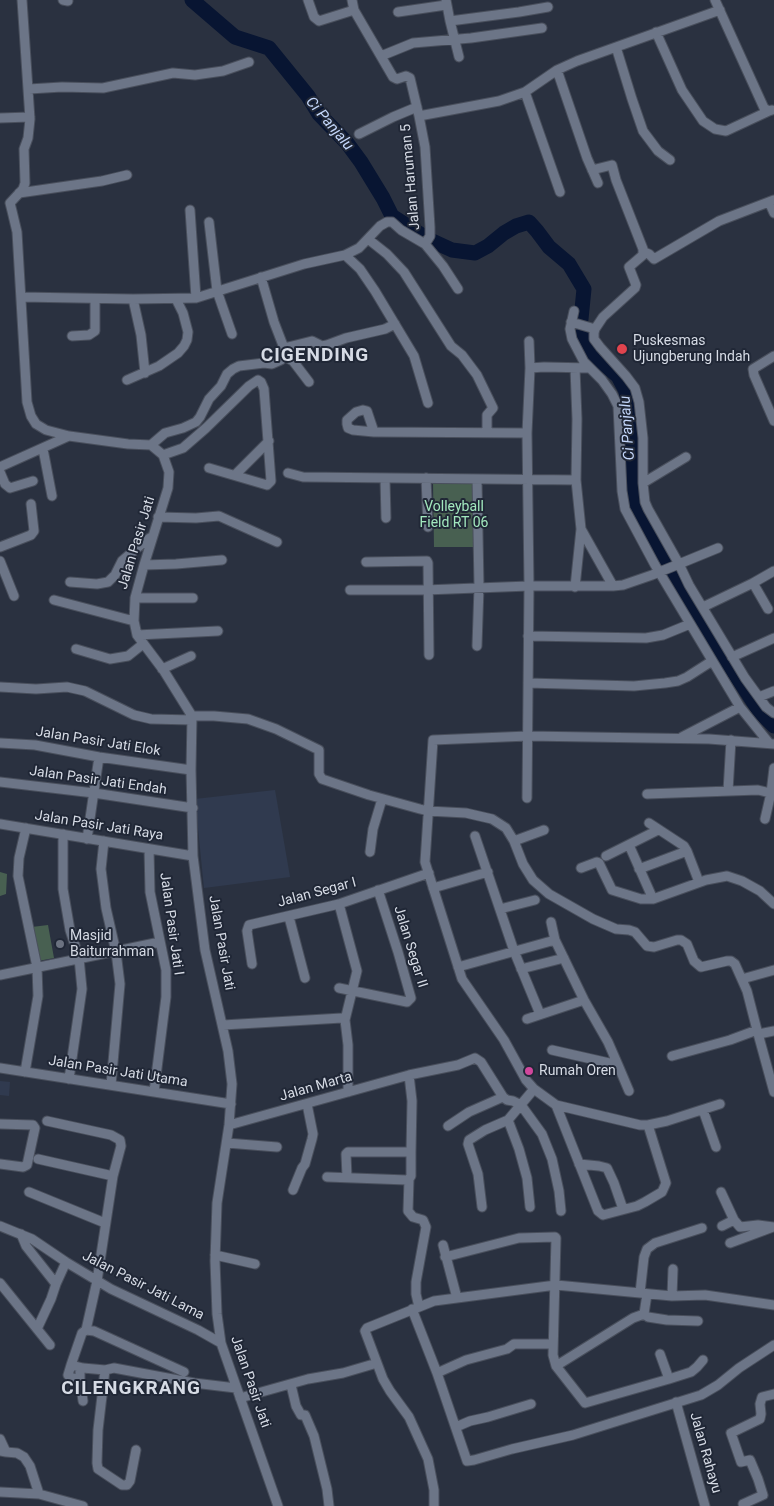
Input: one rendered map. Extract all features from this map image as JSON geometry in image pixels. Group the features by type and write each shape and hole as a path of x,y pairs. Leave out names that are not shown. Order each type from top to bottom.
{"street":[{"path":"22,0 30,117 28,138 24,148 25,183 19,193 5,204 16,232 27,402 31,416 36,424 46,430 69,436 128,444 151,445 164,455 183,448 249,386 258,380 264,389 269,441 270,483 266,485 208,468"},
{"path":"308,0 314,17 319,20 353,5 381,56 413,43 542,28"},
{"path":"656,32 682,90 703,121 716,129 726,131 769,109 715,0"},
{"path":"398,12 446,3 459,57"},
{"path":"450,21 548,7"},
{"path":"359,134 393,117 499,101 525,92 557,70 577,61 720,10"},
{"path":"616,46 643,131 658,151 670,160"},
{"name":"Jalan Haruman 5","path":"381,56 395,78 406,76 410,78 425,147 427,241"},
{"path":"29,89 62,87 103,88 173,73 195,75 223,71 249,62"},
{"path":"557,70 598,183"},
{"path":"525,92 560,192"},
{"path":"0,118 30,117"},
{"path":"592,170 612,165 644,252 654,259 719,221 772,201 774,214"},
{"path":"19,193 102,181 127,175"},
{"path":"190,210 196,298"},
{"path":"209,222 217,291 232,334"},
{"path":"21,297 95,299 196,298 304,264 345,255 359,248 380,226 387,222 392,222 401,230 427,241 458,289"},
{"path":"368,239 387,254 404,272 451,346 462,356 477,375 493,408 487,415 487,432"},
{"path":"592,328 635,288 636,284 629,267 644,252"},
{"path":"345,255 360,269 414,356 428,403"},
{"path":"261,278 284,352 308,382"},
{"path":"72,336 89,335 94,331 95,299"},
{"path":"133,299 141,335 145,373"},
{"path":"128,380 159,366 172,358 184,346 188,332 176,299"},
{"path":"574,311 575,323 570,329 572,339 584,362 602,380 618,406 622,491 625,509 662,570 690,624 740,707 772,743"},
{"path":"575,323 592,328"},
{"path":"151,445 165,433 196,422 209,399 221,386 227,374 239,366 272,364 281,360 284,352 312,341 326,346 346,338 395,324"},
{"path":"592,328 594,339 635,388 639,402 643,438 643,483 648,509 677,564 732,657 766,707 774,712"},
{"path":"527,798 527,433 530,368 528,341"},
{"path":"774,356 753,369 774,420"},
{"path":"530,368 590,368"},
{"path":"575,368 577,419 576,480 580,529 575,587"},
{"path":"374,432 527,433"},
{"path":"0,467 69,436"},
{"path":"235,476 269,441"},
{"path":"43,449 52,496"},
{"name":"Jalan Pasir Jati","path":"164,455 169,472 168,488 152,536 150,549 135,598 134,621 137,635 162,669 192,718 193,856 205,950 223,1025 231,1076 230,1125 217,1203 215,1255 217,1314 221,1343 278,1506"},
{"path":"643,483 686,457"},
{"path":"0,472 5,484 10,488 33,481"},
{"path":"288,473 303,477 576,480"},
{"path":"385,478 386,518"},
{"path":"426,478 428,527"},
{"path":"477,646 478,479"},
{"path":"0,547 31,536 34,531 31,504"},
{"path":"158,517 196,518 219,516 277,542"},
{"path":"580,529 613,586"},
{"path":"70,582 98,584 108,582 115,575 122,561 152,536"},
{"path":"350,590 623,585 718,548"},
{"path":"144,565 222,560"},
{"path":"0,561 14,596"},
{"path":"366,562 427,561 429,655"},
{"path":"703,607 754,583 774,571"},
{"path":"754,583 768,608"},
{"path":"135,598 193,598"},
{"path":"54,600 134,621"},
{"path":"528,636 646,638 662,635 690,624"},
{"path":"137,635 218,631"},
{"path":"732,657 774,638"},
{"path":"76,649 110,659 128,656 143,644"},
{"path":"162,669 191,656"},
{"path":"528,682 634,686 665,683 687,677 712,661"},
{"path":"0,687 67,687 86,692 134,716 151,719 214,716 248,719 276,729 319,750 319,774 322,779 382,799 428,811 466,813 492,819 506,828 514,841 523,864 533,880 549,894 616,930 635,932 647,946 654,947 677,940 685,942 694,961 698,965 704,966 731,961 736,964 758,1032 774,1092"},
{"path":"759,697 774,691"},
{"path":"680,739 740,707"},
{"path":"720,1104 671,1120 640,1125 556,1105 534,1089 526,1080 504,1040 462,979 425,862 433,740 528,736 731,740 772,743"},
{"path":"728,790 731,740"},
{"name":"Jalan Pasir Jati Elok","path":"0,743 35,745 99,757 191,770"},
{"path":"87,839 99,757"},
{"path":"765,819 772,793 774,768"},
{"name":"Jalan Pasir Jati Endah","path":"0,782 94,793 193,808"},
{"path":"647,794 728,790 758,790 772,793"},
{"path":"370,852 373,829 382,799"},
{"path":"649,823 684,846 699,882"},
{"name":"Jalan Pasir Jati Raya","path":"0,824 193,856"},
{"path":"25,1072 38,996 37,967 18,876 19,858 26,828"},
{"path":"514,841 544,830"},
{"path":"606,856 658,830"},
{"path":"63,834 63,889 70,930 79,958 82,989 69,1079"},
{"path":"475,836 514,951 540,1014"},
{"path":"104,841 101,869 120,984 111,1086"},
{"path":"629,844 653,898"},
{"name":"Jalan Pasir Jati I","path":"149,849 150,892 166,970 166,997 154,1092"},
{"path":"639,869 687,851"},
{"path":"581,868 597,862 600,864 614,892 641,899 653,898 699,882 727,876 742,881 760,891 774,904"},
{"path":"433,888 488,872"},
{"name":"Jalan Segar I","path":"252,964 247,931 249,925 339,904 429,873"},
{"name":"Jalan Segar II","path":"339,988 408,1002 411,998 378,890"},
{"path":"500,909 535,900"},
{"path":"339,904 357,976 344,1020 348,1045 348,1092"},
{"path":"288,917 305,978"},
{"path":"551,922 555,940 584,1000 608,1042 629,1092"},
{"path":"458,967 555,940"},
{"path":"0,975 160,942"},
{"path":"521,969 564,958"},
{"path":"742,979 774,970"},
{"path":"527,1018 584,1000"},
{"path":"223,1025 342,1018 344,1020"},
{"path":"672,1056 758,1032 774,1031"},
{"path":"552,1050 618,1065"},
{"name":"Jalan Marta","path":"230,1125 410,1075 458,1065 476,1058 482,1062 503,1097"},
{"name":"Jalan Pasir Jati Utama","path":"0,1068 231,1104"},
{"path":"410,1075 412,1101 411,1176 409,1179 408,1211 413,1217 424,1222 423,1246 416,1282 416,1308 467,1461 581,1433 676,1402"},
{"path":"482,1207 478,1174 468,1144 469,1140 485,1130 508,1120 534,1089"},
{"path":"448,1126 469,1112 503,1097 521,1105 542,1134 552,1159 562,1212"},
{"path":"293,1190 305,1164 313,1134 307,1104"},
{"path":"556,1105 598,1211 603,1215 637,1206 662,1192 666,1183 648,1125"},
{"path":"702,1110 716,1147"},
{"path":"508,1120 520,1149 527,1178 530,1207"},
{"path":"47,1121 111,1135 120,1140 121,1146 113,1176 97,1281 86,1330 82,1333 76,1367 68,1375 80,1380 83,1400"},
{"path":"0,1124 32,1126 36,1128 27,1165 23,1167 0,1164"},
{"path":"227,1143 277,1147"},
{"path":"347,1177 346,1154 348,1152 410,1152"},
{"path":"38,1160 113,1176"},
{"path":"579,1164 606,1168 614,1183 623,1209"},
{"path":"327,1177 409,1179"},
{"path":"29,1192 105,1223"},
{"path":"721,1192 734,1220 740,1227 758,1225 774,1227"},
{"path":"722,1226 734,1220"},
{"name":"Jalan Pasir Jati Lama","path":"0,1226 32,1239 97,1281 221,1343"},
{"path":"730,1243 774,1227"},
{"path":"644,1314 643,1294 646,1253 655,1243 702,1228"},
{"path":"21,1234 26,1246 56,1284"},
{"path":"445,1258 519,1238 555,1237 557,1240 553,1355 556,1366 584,1403 691,1372 703,1360"},
{"path":"443,1245 457,1298"},
{"path":"215,1255 255,1264"},
{"path":"37,1329 66,1262"},
{"path":"672,1296 673,1269"},
{"path":"0,1283 50,1345"},
{"path":"434,1506 433,1481 428,1459 409,1418 390,1391 377,1363 366,1330 434,1301 556,1285 672,1296 705,1295 774,1305"},
{"path":"644,1314 648,1317 667,1320 698,1321"},
{"path":"556,1366 632,1318 644,1314"},
{"path":"86,1330 94,1331 184,1372"},
{"path":"437,1373 466,1360 506,1349 514,1344 553,1344"},
{"name":"Jalan Rahayu","path":"705,1506 676,1402 701,1395 774,1345"},
{"path":"660,1354 670,1379"},
{"path":"240,1398 308,1379 357,1370 377,1363"},
{"path":"76,1367 105,1370 114,1368 194,1383 236,1388"},
{"path":"105,1370 98,1430 97,1466 101,1472 122,1485 128,1485 136,1450"},
{"path":"291,1384 296,1406 301,1415 305,1415 316,1443 330,1506"},
{"path":"744,1506 743,1504 762,1495 750,1460 741,1462 731,1433 760,1419 762,1397 774,1394"},
{"path":"456,1428 470,1420 488,1417 531,1404"},
{"path":"0,1439 3,1452 17,1453 24,1457 30,1466 39,1494"},
{"path":"0,1492 39,1494 83,1506"}],"shaded area":[{"path":"275,790 290,877 204,888 195,799"},
{"path":"0,1081 10,1082 9,1096 0,1095"}],"green space":[{"name":"Volleyball Field RT 06","path":"433,481 474,484 473,547 434,547"},
{"path":"0,872 7,874 6,894 0,896"},
{"path":"48,925 54,958 38,961 32,927"}],"waterway":[{"name":"Ci Panjalu","path":"192,0 235,37 269,48 308,96 319,114 347,143 361,162 392,216 428,239 452,250 475,253 516,226 529,222 549,247 569,264 584,289 580,329 590,352 618,376 626,391 630,418 633,502 703,625 760,712 774,726"}],"place":[{"name":"Puskesmas Ujungberung Indah","path":"622,349"},
{"name":"Masjid Baiturrahman","path":"60,944"},
{"name":"Rumah Oren","path":"529,1071"}],"district":[{"name":"CIGENDING","path":"315,356"},
{"name":"CILENGKRANG","path":"131,1389"}]}
